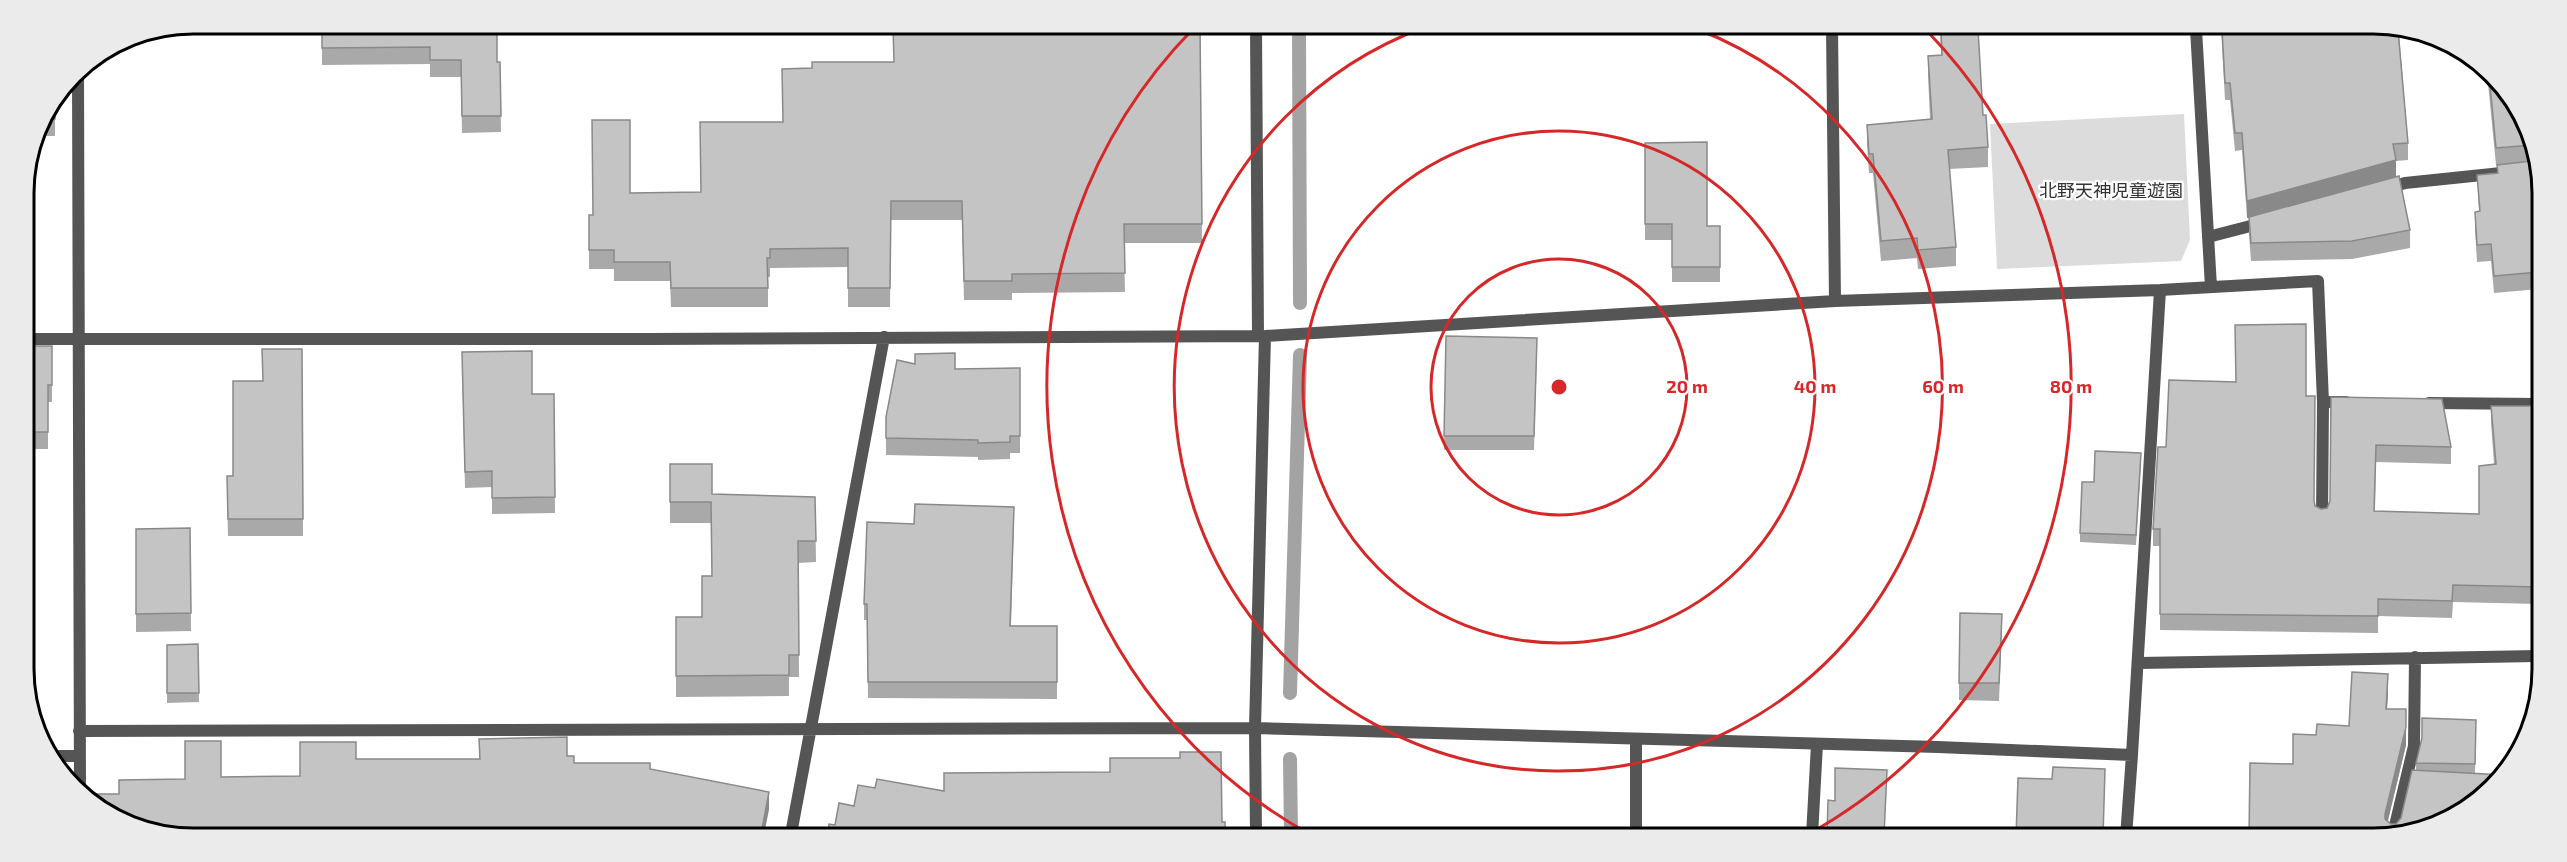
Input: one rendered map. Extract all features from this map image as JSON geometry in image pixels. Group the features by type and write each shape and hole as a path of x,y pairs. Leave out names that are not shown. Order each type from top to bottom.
{"street":[{"path":"1256,35 1261,336 1255,728 1256,828"},
{"path":"1832,35 1835,301"},
{"path":"2196,35 2211,287"},
{"path":"78,84 80,780"},
{"path":"2374,193 2405,183 2519,171"},
{"path":"2208,237 2275,220"},
{"path":"35,339 1261,336 1835,301 2160,290 2318,281 2323,402 2322,518"},
{"path":"2128,827 2160,290"},
{"path":"792,828 884,337"},
{"path":"2323,402 2357,402"},
{"path":"2414,403 2532,404"},
{"path":"2139,663 2532,656"},
{"path":"2396,826 2412,780 2415,657"},
{"path":"80,731 1255,728 2132,755"},
{"path":"1636,740 1636,827"},
{"path":"1812,827 1817,744"},
{"path":"61,756 80,756"}],"green space":[{"name":"北野天神児童遊園","path":"2184,114 2190,240 2181,261 1997,269 1990,124"}],"building":[{"path":"322,35 497,35 501,116 462,116 461,60 430,60 430,47 322,48"},
{"path":"893,35 1200,35 1202,224 1124,224 1125,273 1012,274 1012,281 964,281 962,201 891,201 890,288 848,288 848,248 770,249 770,258 767,258 768,288 671,288 670,262 614,262 614,250 589,250 589,215 593,215 592,120 630,120 630,193 701,192 700,122 783,122 782,69 812,68 812,62 894,62"},
{"path":"1941,35 1978,35 1983,115 1986,115 1988,147 1948,150 1956,247 1918,250 1917,238 1881,241 1873,154 1869,154 1867,125 1932,119 1928,56 1942,55"},
{"path":"2222,35 2399,37 2408,143 2393,144 2396,160 2247,201 2242,133 2235,133 2230,83 2225,83"},
{"path":"2490,86 2506,105 2525,146 2496,148"},
{"path":"1707,142 1707,226 1720,226 1720,267 1672,267 1672,224 1645,224 1645,143"},
{"path":"2529,161 2532,193 2532,273 2494,276 2491,244 2477,245 2475,212 2480,211 2477,175 2498,173 2497,165"},
{"path":"2399,176 2410,230 2352,241 2251,243 2249,217"},
{"path":"2306,324 2306,396 2315,396 2314,501 2315,506 2321,509 2327,508 2330,501 2331,397 2442,399 2451,447 2376,445 2374,511 2479,514 2479,466 2496,464 2491,406 2532,406 2532,587 2453,585 2452,601 2378,599 2378,616 2160,614 2160,529 2153,529 2158,447 2166,447 2169,380 2236,382 2235,325"},
{"path":"1446,336 1537,338 1534,436 1444,436"},
{"path":"35,346 52,346 52,385 48,385 48,432 35,432"},
{"path":"262,349 302,349 303,519 228,519 227,476 233,476 233,381 263,381"},
{"path":"532,351 532,394 554,394 555,497 492,498 492,471 465,472 462,352"},
{"path":"955,353 955,369 1020,368 1020,436 1010,436 1010,442 978,443 978,440 886,438 886,417 897,360 915,364 915,354"},
{"path":"2095,451 2141,453 2136,535 2080,533 2082,482 2094,482"},
{"path":"670,464 712,464 712,494 815,497 816,541 798,541 799,655 789,655 789,675 676,676 676,617 702,617 702,576 712,576 711,502 670,502"},
{"path":"915,504 1014,507 1010,626 1057,626 1057,682 868,682 867,604 864,604 867,522 914,524"},
{"path":"190,528 191,613 136,614 136,529"},
{"path":"1960,613 2002,614 1999,683 1959,683"},
{"path":"198,644 199,693 167,693 167,645"},
{"path":"2352,672 2388,674 2386,709 2406,709 2406,727 2385,814 2385,819 2391,824 2396,824 2401,818 2412,770 2492,774 2462,801 2415,822 2384,827 2249,827 2250,763 2293,764 2293,734 2316,735 2317,724 2349,726"},
{"path":"2422,718 2476,720 2475,764 2416,763 2422,738"},
{"path":"567,737 567,756 574,756 574,763 650,763 650,769 769,792 762,828 193,828 152,822 132,815 96,794 119,794 119,780 185,779 185,741 221,741 221,777 300,776 300,742 356,742 356,759 480,759 479,739"},
{"path":"1180,752 1221,752 1222,822 1225,822 1225,828 829,828 829,824 835,825 839,803 854,806 858,785 875,788 877,779 944,791 944,773 1110,772 1110,758 1180,758"},
{"path":"2053,767 2105,769 2103,827 2016,827 2018,778 2052,779"},
{"path":"1835,768 1887,770 1884,827 1827,827 1828,800 1835,801"}],"waterway":[{"path":"1299,35 1300,303"},
{"path":"1290,693 1300,355"},
{"path":"1290,759 1291,827"}]}
